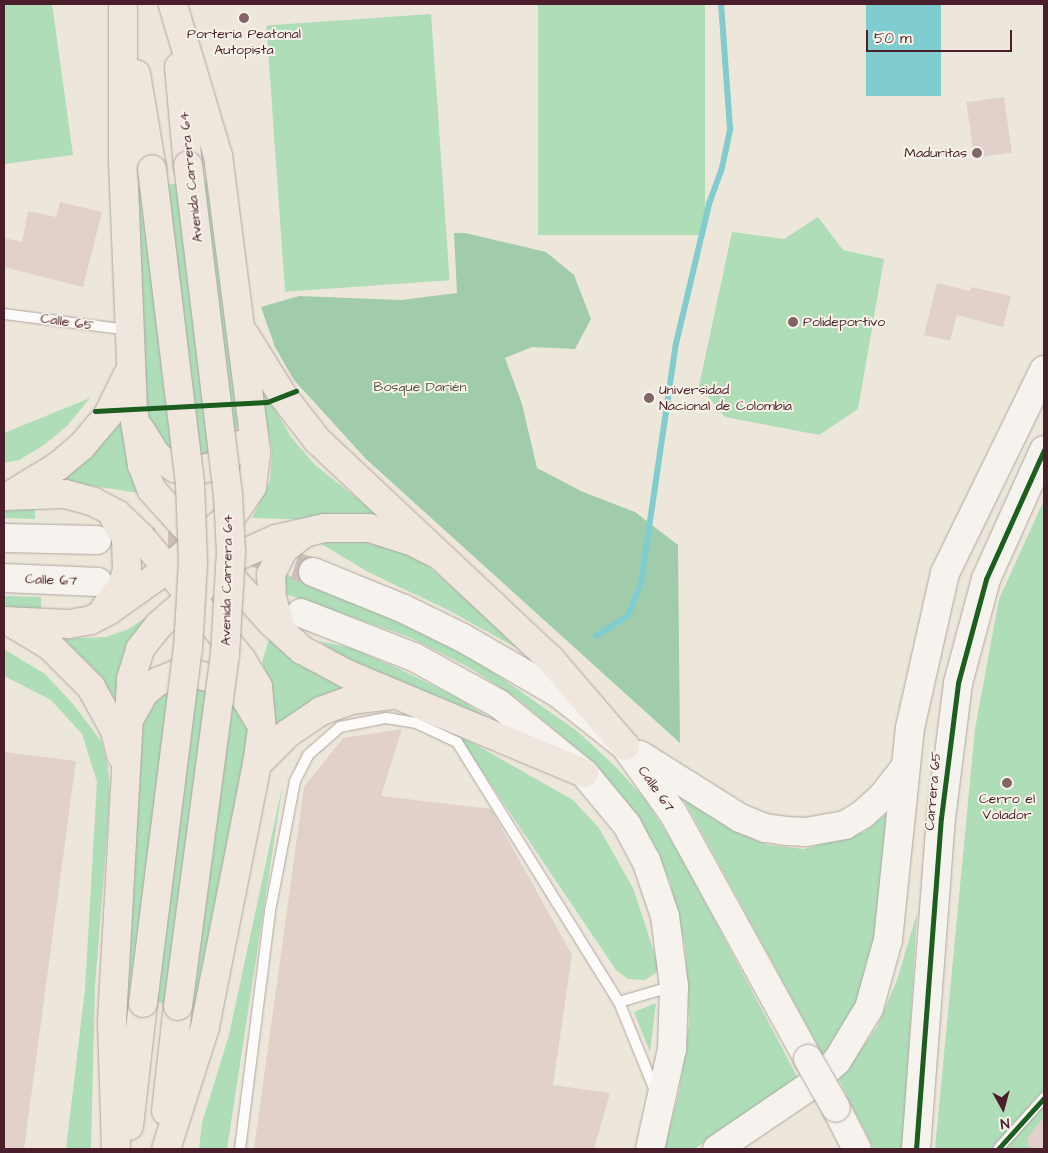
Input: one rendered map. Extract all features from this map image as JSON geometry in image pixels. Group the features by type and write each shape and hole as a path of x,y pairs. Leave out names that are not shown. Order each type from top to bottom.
{"main road":[{"name":"Avenida Carrera 64","path":"161,1149 178,1006 225,655 231,552 228,495 188,165 173,5"},
{"path":"5,621 61,624 91,620 124,602 168,569 235,512 252,487 256,452 251,403 239,326 218,156 173,5"},
{"path":"123,6 152,169 190,483 194,562 188,649 126,1149"},
{"path":"123,6 123,161 132,409 142,465 151,489 222,570 286,637 324,664 584,773"},
{"path":"239,326 283,396 317,440 433,552 552,661 625,746 740,818 765,828 786,832 806,832 845,825 863,814 881,798 904,769"},
{"path":"7,496 58,466 96,431 115,404 131,365"},
{"path":"717,1149 811,1085 837,1061 870,1008 888,940 904,769 918,689 946,573 1044,370"},
{"path":"132,409 144,438 157,456 175,468 194,471 209,470 233,455 242,440 251,403"},
{"name":"Carrera 65","path":"916,1149 941,818 958,683 986,579 1044,450"},
{"path":"7,496 65,494 104,506 130,526 168,569 252,674 259,696 262,729 257,764 205,1027 166,1149"},
{"path":"91,620 113,599 127,570 126,537 104,506"},
{"path":"116,1149 112,1021 131,678 140,649 159,626 191,597 222,570 255,546 309,531 369,528 411,541 433,552"},
{"path":"286,637 273,606 271,574 284,549 309,531"},
{"path":"4,538 97,540"},
{"name":"Calle 67","path":"313,572 404,609 463,638 558,693 625,746 673,813 857,1149"},
{"name":"Calle 67","path":"4,578 98,582"},
{"path":"301,613 414,657 458,679 499,704 584,773 627,824 646,860 665,916 674,986 672,1049 650,1149"},
{"path":"5,621 50,646 91,687 115,731 126,779"},
{"path":"129,720 144,693 157,682 177,674 195,674 230,683 255,711 262,729"},
{"path":"257,764 287,734 321,711 352,700 400,695"}],"lane":[{"name":"Calle 65","path":"4,314 130,330"},
{"path":"240,1149 270,911 287,808 295,781 308,755 340,726 386,718 416,722 457,742 619,1002 660,1104"},
{"path":"619,1002 674,986"},
{"path":"998,1149 1044,1098"}],"green space":[{"path":"4,4 52,4 73,155 4,164"},
{"path":"538,4 705,4 705,235 538,235"},
{"path":"431,14 450,280 285,292 266,26"},
{"path":"212,180 239,422 231,444 212,458 169,454 143,416 135,188"},
{"name":"Polideportivo","path":"818,217 843,250 884,259 858,409 819,435 725,417 699,386 732,232 784,239"},
{"name":"Bosque Darién","path":"454,233 465,233 546,252 574,275 591,319 575,349 532,347 505,358 522,404 537,468 583,492 635,512 678,545 680,743 366,459 294,380 275,347 261,307 299,296 401,300 457,293"},
{"path":"258,380 291,437 315,465 387,522 252,518 270,481 272,451"},
{"path":"90,398 67,426 44,445 19,460 4,463 4,433"},
{"path":"116,416 126,416 150,495 56,480"},
{"name":"Cerro el Volador","path":"1044,500 1044,1149 935,1149 975,729 999,599"},
{"path":"35,507 35,519 4,518 4,508"},
{"path":"349,538 373,540 419,558 531,656 448,610 368,572 320,543"},
{"path":"283,573 431,636 486,667 577,731 615,766 645,799 679,853 799,1080 694,1149 664,1149 679,1092 689,1024 685,945 670,882 653,843 627,802 595,764 519,700 470,668 409,637 280,592"},
{"path":"4,596 41,597 41,613 4,608"},
{"path":"149,615 135,645 119,705 87,662 54,639 106,637 129,629"},
{"path":"269,639 359,693 272,732 272,690 262,662"},
{"path":"319,641 351,648 395,667 458,698 502,727 350,662"},
{"path":"4,649 45,674 73,704 101,741 108,767 110,795 95,987 91,1149 66,1149 85,989 97,782 82,734 51,700 4,676"},
{"path":"197,689 215,691 237,702 254,739 195,1006 126,999 137,727 157,696 173,690"},
{"path":"457,734 573,800 599,828 633,888 659,967 656,973 645,980 628,979 616,970"},
{"path":"283,783 227,1149 199,1149 202,1123 229,1035"},
{"path":"682,796 729,826 768,845 804,849 864,832 886,814 881,900 870,970 861,997 824,1057"},
{"path":"917,913 903,1149 874,1149 839,1080 877,1027 897,980"},
{"path":"656,1003 650,1052 634,1012"}],"water":[{"path":"866,4 941,4 941,96 866,96"}],"building":[{"path":"1004,97 1012,152 974,158 966,102"},
{"path":"60,202 102,212 83,287 4,267 4,238 22,242 28,211 56,217"},
{"path":"937,283 970,291 971,287 1011,296 1003,327 957,315 950,341 924,335"},
{"path":"402,729 381,796 491,809 572,955 553,1085 610,1093 594,1149 254,1149 304,787 343,738"},
{"path":"4,752 76,761 24,1149 4,1149"},
{"path":"1044,1117 1044,1149 1034,1149 1027,1145 1028,1137"}],"waterway":[{"path":"596,636 628,616 641,583 676,344 709,204 722,168 730,129 721,4"}],"tunnel":[{"path":"126,540 216,545"},
{"path":"255,553 313,572"}],"cycle path":[{"path":"95,411 267,402 296,391"},
{"path":"916,1149 941,818 958,683 986,579 1044,450"},
{"path":"998,1149 1044,1098"}],"place":[{"name":"Portería Peatonal Autopista","path":"244,18"},
{"name":"Maduritas","path":"977,153"},
{"name":"Polideportivo","path":"793,322"},
{"name":"Universidad Nacional de Colombia","path":"649,398"},
{"name":"Cerro el Volador","path":"1007,783"}]}
